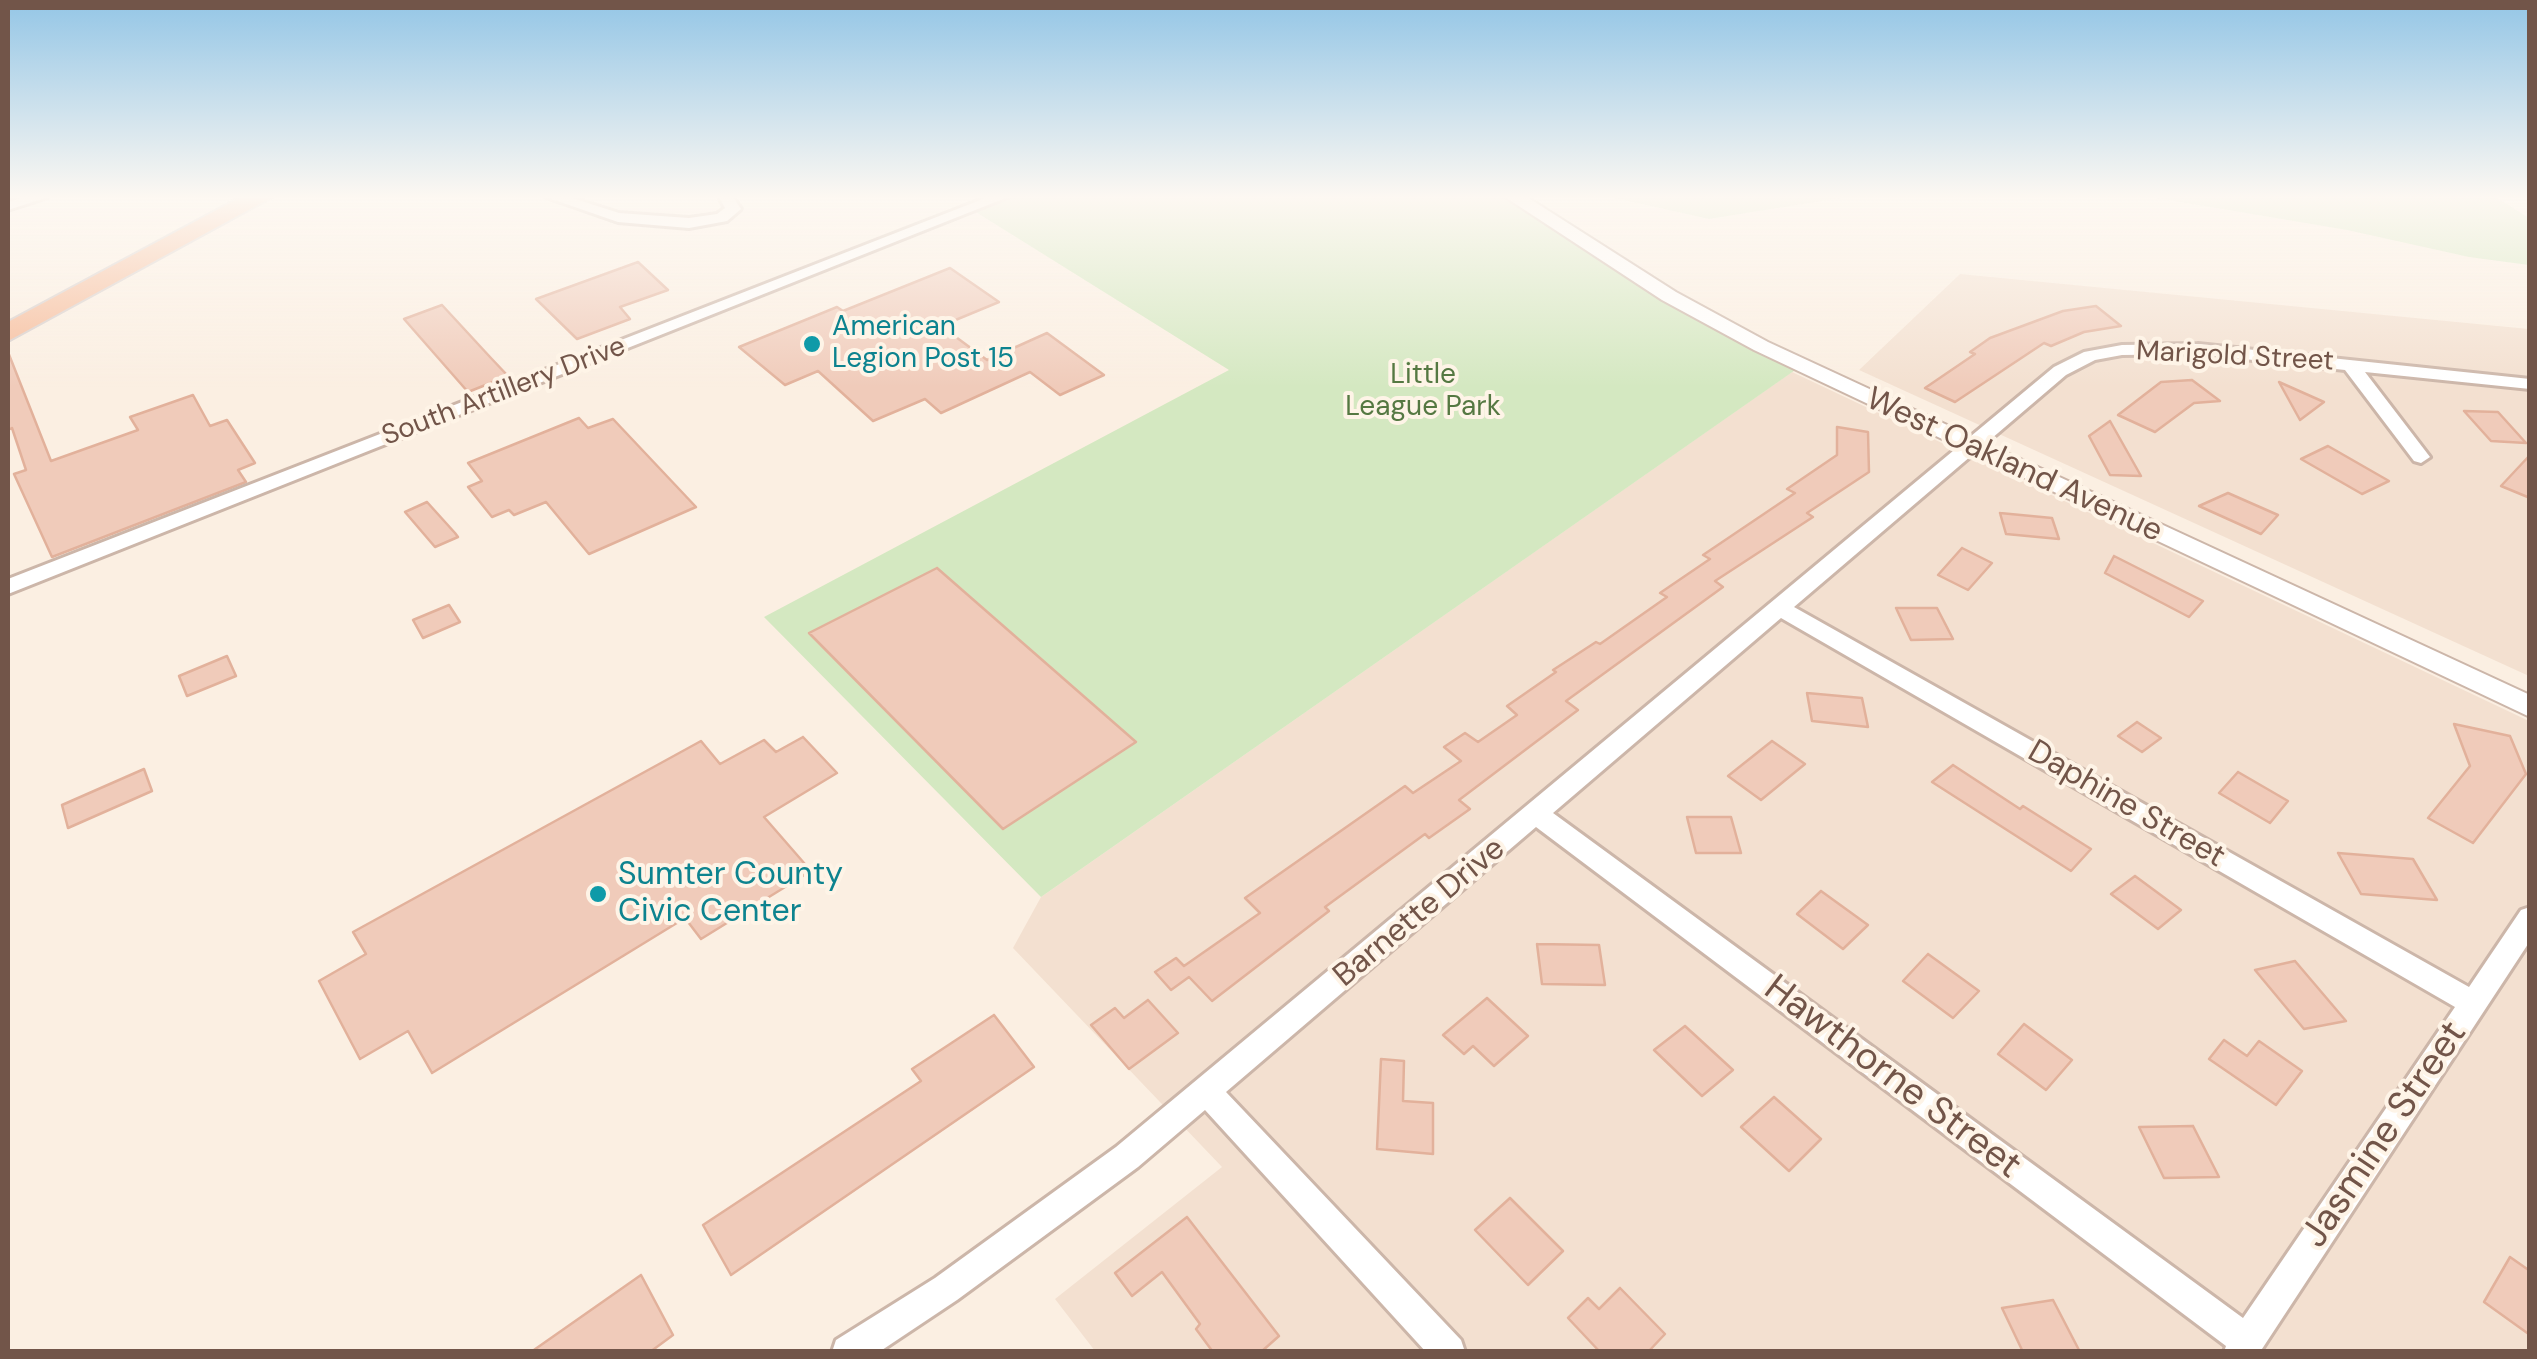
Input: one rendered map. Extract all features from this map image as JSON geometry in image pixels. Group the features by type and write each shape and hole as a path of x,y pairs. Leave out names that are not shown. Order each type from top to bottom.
{"highway":[{"path":"8,333 142,260"}],"street":[{"name":"South Artillery Drive","path":"8,587 840,260"},
{"name":"West Oakland Avenue","path":"1616,260 1722,326 1970,446 2530,706"},
{"name":"Marigold Street","path":"1970,446 2060,371 2090,356 2137,349 2198,348 2530,384"},
{"path":"2350,364 2421,457"},
{"name":"Barnette Drive","path":"848,1352 946,1289 1127,1156 1970,446"},
{"name":"Daphine Street","path":"1779,608 2473,1003"},
{"name":"Hawthorne Street","path":"1536,814 2243,1346"},
{"name":"Jasmine Street","path":"2243,1346 2530,918"},
{"path":"1206,1092 1449,1352"}],"shaded area":[{"path":"1960,274 2529,329 2529,676 1859,370"},
{"path":"1792,372 2529,721 2529,1351 1095,1351 1055,1299 1222,1167 1013,948 1041,897"}],"green space":[{"name":"Little League Park","path":"1053,260 1622,260 1801,366 1041,897 764,617 1229,370"},
{"path":"2495,260 2529,260 2529,265"}],"building":[{"path":"638,262 668,290 620,307 630,319 577,339 536,299"},
{"path":"950,268 999,302 941,326 987,360 1047,333 1104,375 1060,395 1030,372 941,413 925,399 873,421 818,371 785,385 739,347 837,307 843,311"},
{"path":"442,305 508,376 468,392 404,319"},
{"path":"2096,306 2121,326 2084,332 2051,346 2044,343 1955,402 1925,388 1975,354 1970,352 1990,338 2063,311"},
{"path":"8,352 51,461 138,430 130,417 193,395 210,426 227,420 255,463 238,470 246,482 52,557 14,474 26,470 12,428 8,430"},
{"path":"2192,380 2220,401 2194,403 2155,432 2118,415 2161,382"},
{"path":"2279,382 2324,402 2300,420"},
{"path":"2464,411 2498,412 2526,443 2491,441"},
{"path":"579,418 588,428 613,419 696,507 589,554 546,502 514,515 509,510 492,517 468,487 482,481 468,463"},
{"path":"2110,421 2141,476 2110,475 2089,436"},
{"path":"1837,427 1868,432 1869,472 1807,513 1813,517 1715,581 1723,587 1566,701 1578,710 1459,800 1470,809 1429,838 1425,834 1325,907 1329,911 1212,1001 1189,977 1171,990 1155,972 1176,958 1184,966 1260,913 1245,898 1405,786 1413,793 1461,761 1444,747 1465,733 1478,742 1517,715 1507,706 1556,672 1553,670 1596,642 1600,644 1667,597 1660,593 1710,559 1703,555 1795,493 1787,489 1837,455"},
{"path":"2328,446 2389,481 2362,494 2301,459"},
{"path":"2530,455 2530,498 2501,486"},
{"path":"2228,493 2278,515 2261,534 2199,506"},
{"path":"427,502 458,537 435,547 405,512"},
{"path":"2000,513 2052,518 2059,539 2006,534"},
{"path":"1962,548 1992,563 1968,590 1938,575"},
{"path":"2114,556 2203,601 2189,617 2105,573"},
{"path":"937,568 1136,742 1003,829 809,633"},
{"path":"449,605 460,622 423,638 413,620"},
{"path":"1896,608 1937,608 1953,639 1911,640"},
{"path":"227,656 236,676 187,696 179,676"},
{"path":"1807,693 1862,698 1868,727 1812,721"},
{"path":"2137,722 2161,738 2142,752 2118,736"},
{"path":"2454,724 2510,736 2526,774 2473,843 2428,818 2470,766"},
{"name":"Sumter County Civic Center","path":"803,737 837,773 764,817 811,871 701,939 685,918 432,1073 408,1031 360,1059 319,981 366,954 353,932 701,741 720,764 764,740 776,752"},
{"path":"1772,741 1805,764 1761,800 1728,776"},
{"path":"1953,765 2091,849 2071,871 1932,782"},
{"path":"144,769 152,791 68,828 62,805"},
{"path":"2238,772 2288,801 2270,823 2219,793"},
{"path":"1687,817 1731,817 1741,853 1696,853"},
{"path":"2338,853 2413,859 2437,900 2361,894"},
{"path":"2135,876 2181,910 2158,929 2111,894"},
{"path":"1821,891 1868,925 1843,949 1797,914"},
{"path":"1537,944 1599,945 1605,985 1542,984"},
{"path":"1928,954 1979,991 1953,1018 1903,981"},
{"path":"2295,961 2346,1021 2304,1029 2255,970"},
{"path":"1487,998 1528,1036 1494,1066 1473,1046 1464,1054 1443,1035"},
{"path":"1148,1000 1178,1033 1129,1069 1091,1025 1115,1008 1124,1018"},
{"path":"994,1015 1034,1067 731,1275 703,1225 921,1081 912,1069"},
{"path":"2024,1024 2072,1060 2046,1090 1998,1054"},
{"path":"1685,1026 1733,1070 1702,1096 1654,1050"},
{"path":"2224,1040 2247,1056 2259,1041 2302,1071 2276,1105 2209,1059"},
{"path":"1381,1059 1404,1061 1403,1101 1433,1103 1433,1154 1377,1149"},
{"path":"1774,1097 1821,1139 1789,1171 1741,1127"},
{"path":"2193,1126 2219,1177 2164,1178 2139,1127"},
{"path":"1510,1198 1563,1251 1528,1285 1475,1230"},
{"path":"1187,1217 1279,1336 1261,1352 1213,1352 1196,1329 1200,1324 1162,1272 1132,1296 1115,1273"},
{"path":"2510,1257 2530,1271 2530,1335 2484,1302"},
{"path":"641,1275 673,1335 650,1352 531,1352"},
{"path":"1620,1288 1665,1334 1648,1352 1600,1352 1568,1318 1588,1298 1599,1309"},
{"path":"2053,1300 2080,1352 2023,1352 2002,1308"}],"place":[{"name":"American Legion Post 15","path":"812,344"},
{"name":"Sumter County Civic Center","path":"598,894"}]}
